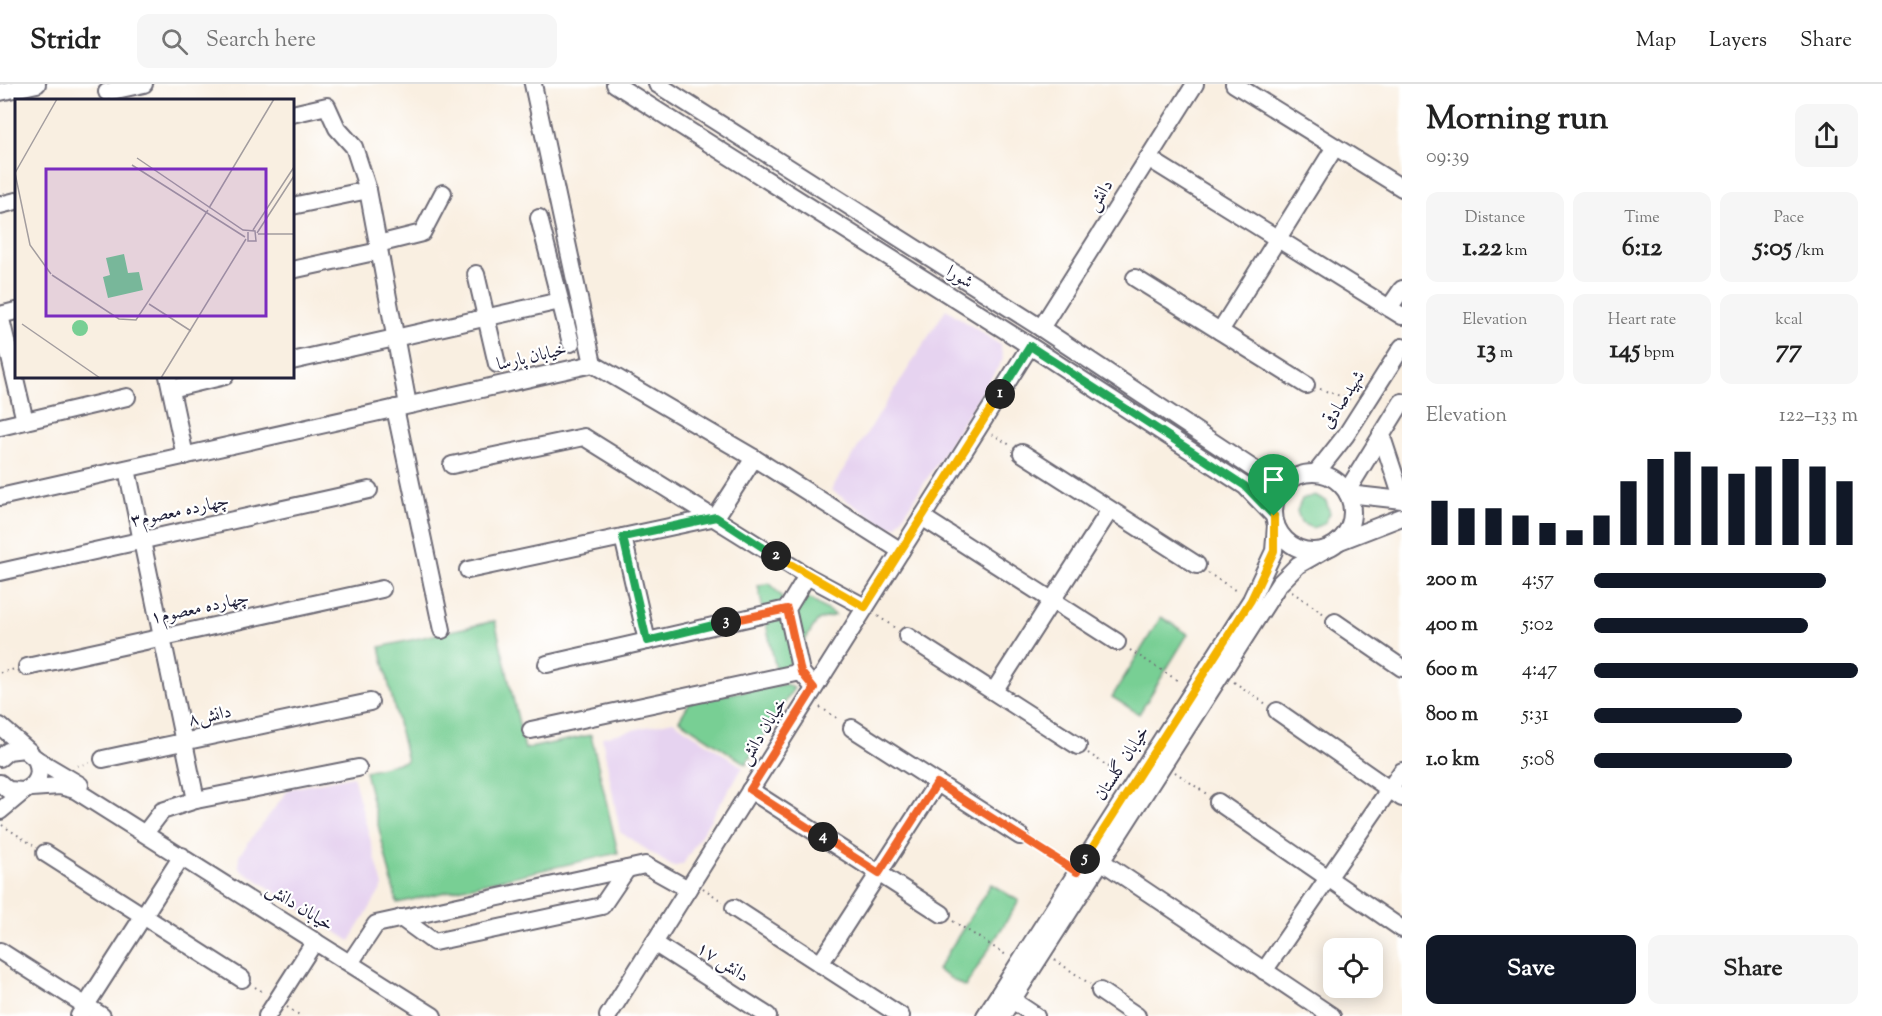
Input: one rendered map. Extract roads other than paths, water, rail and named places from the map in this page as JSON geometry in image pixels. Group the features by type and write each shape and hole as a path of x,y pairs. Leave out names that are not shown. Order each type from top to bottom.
{"street":[{"path":"0,92 37,84"},
{"path":"107,92 144,84"},
{"path":"533,84 593,364"},
{"name":"شورا","path":"615,84 1030,346 1245,486 1275,520"},
{"name":"شورا","path":"657,84 1041,328 1255,470 1289,481"},
{"name":"دانش","path":"1041,328 1195,84"},
{"path":"1234,84 1402,188"},
{"path":"294,114 327,106 337,128 354,147 368,190 396,339 401,407 442,630"},
{"path":"1220,331 1335,147"},
{"path":"1148,158 1396,312 1402,289"},
{"path":"294,206 368,190"},
{"path":"294,269 379,247 422,232 443,193"},
{"path":"0,205 15,201"},
{"path":"539,218 571,343"},
{"path":"476,273 497,364"},
{"path":"1135,278 1306,385"},
{"path":"294,362 560,300"},
{"path":"15,311 0,315 15,376"},
{"name":"خیابان دانش","path":"608,1016 1030,346"},
{"name":"شهیدصادقی","path":"1316,473 1346,435 1402,347"},
{"name":"خیابان پارسا","path":"0,497 593,364 754,458 901,551"},
{"path":"15,378 26,421"},
{"path":"185,456 169,382 206,378"},
{"path":"0,427 127,397"},
{"path":"1347,493 1370,450 1402,402"},
{"path":"1347,493 1402,499 1381,434"},
{"path":"1346,435 1355,448 1370,450"},
{"path":"452,465 584,437 716,517 807,576 865,607"},
{"path":"1022,453 1197,566"},
{"path":"468,570 716,517 754,458"},
{"path":"127,469 196,800"},
{"path":"1316,473 1331,477 1347,493 1352,504 1352,518 1348,531 1332,546 1311,551 1296,547 1284,538 1275,520 1275,503 1280,491 1289,481 1301,475 1316,473"},
{"name":"چهارده معصوم۳","path":"0,572 369,490"},
{"path":"994,691 1110,510"},
{"path":"922,517 1117,642"},
{"name":"خیابان گلستان","path":"1002,1016 1279,584 1298,565 1332,546 1402,517"},
{"name":"خیابان گلستان","path":"985,1016 1251,600 1274,551 1275,520"},
{"path":"623,537 647,641"},
{"path":"807,576 787,609 801,672 811,694"},
{"name":"چهارده معصوم۱","path":"27,667 382,589"},
{"path":"547,664 787,609"},
{"path":"1335,622 1397,665"},
{"path":"907,636 1078,746"},
{"path":"531,730 801,672"},
{"name":"دانش۸","path":"103,759 370,702"},
{"path":"1276,711 1396,793"},
{"name":"خیابان دانش","path":"0,726 34,756 57,772 137,820 146,832"},
{"path":"852,728 1020,836"},
{"path":"0,758 16,749 34,756 39,774 27,790 0,811"},
{"path":"146,832 162,811 196,800 358,768"},
{"path":"1264,970 1328,878 1396,793 1402,771"},
{"path":"0,783 8,790 27,790"},
{"path":"820,964 937,783"},
{"name":"خیابان دانش","path":"27,790 60,786 75,790 146,832 433,1016"},
{"path":"750,790 942,914"},
{"path":"1218,802 1402,929"},
{"path":"45,853 242,979"},
{"path":"82,1011 182,856"},
{"path":"1101,861 1332,1016"},
{"path":"350,963 376,924 401,918 645,865 691,886"},
{"path":"401,918 434,942 602,906 627,869"},
{"path":"734,908 901,1016"},
{"path":"267,1016 315,941"},
{"name":"دانش ۱۷","path":"654,943 768,1016"},
{"path":"0,951 82,1011 102,1016"},
{"path":"1100,991 1137,1016"},
{"path":"1012,1000 1036,1016"}]}
